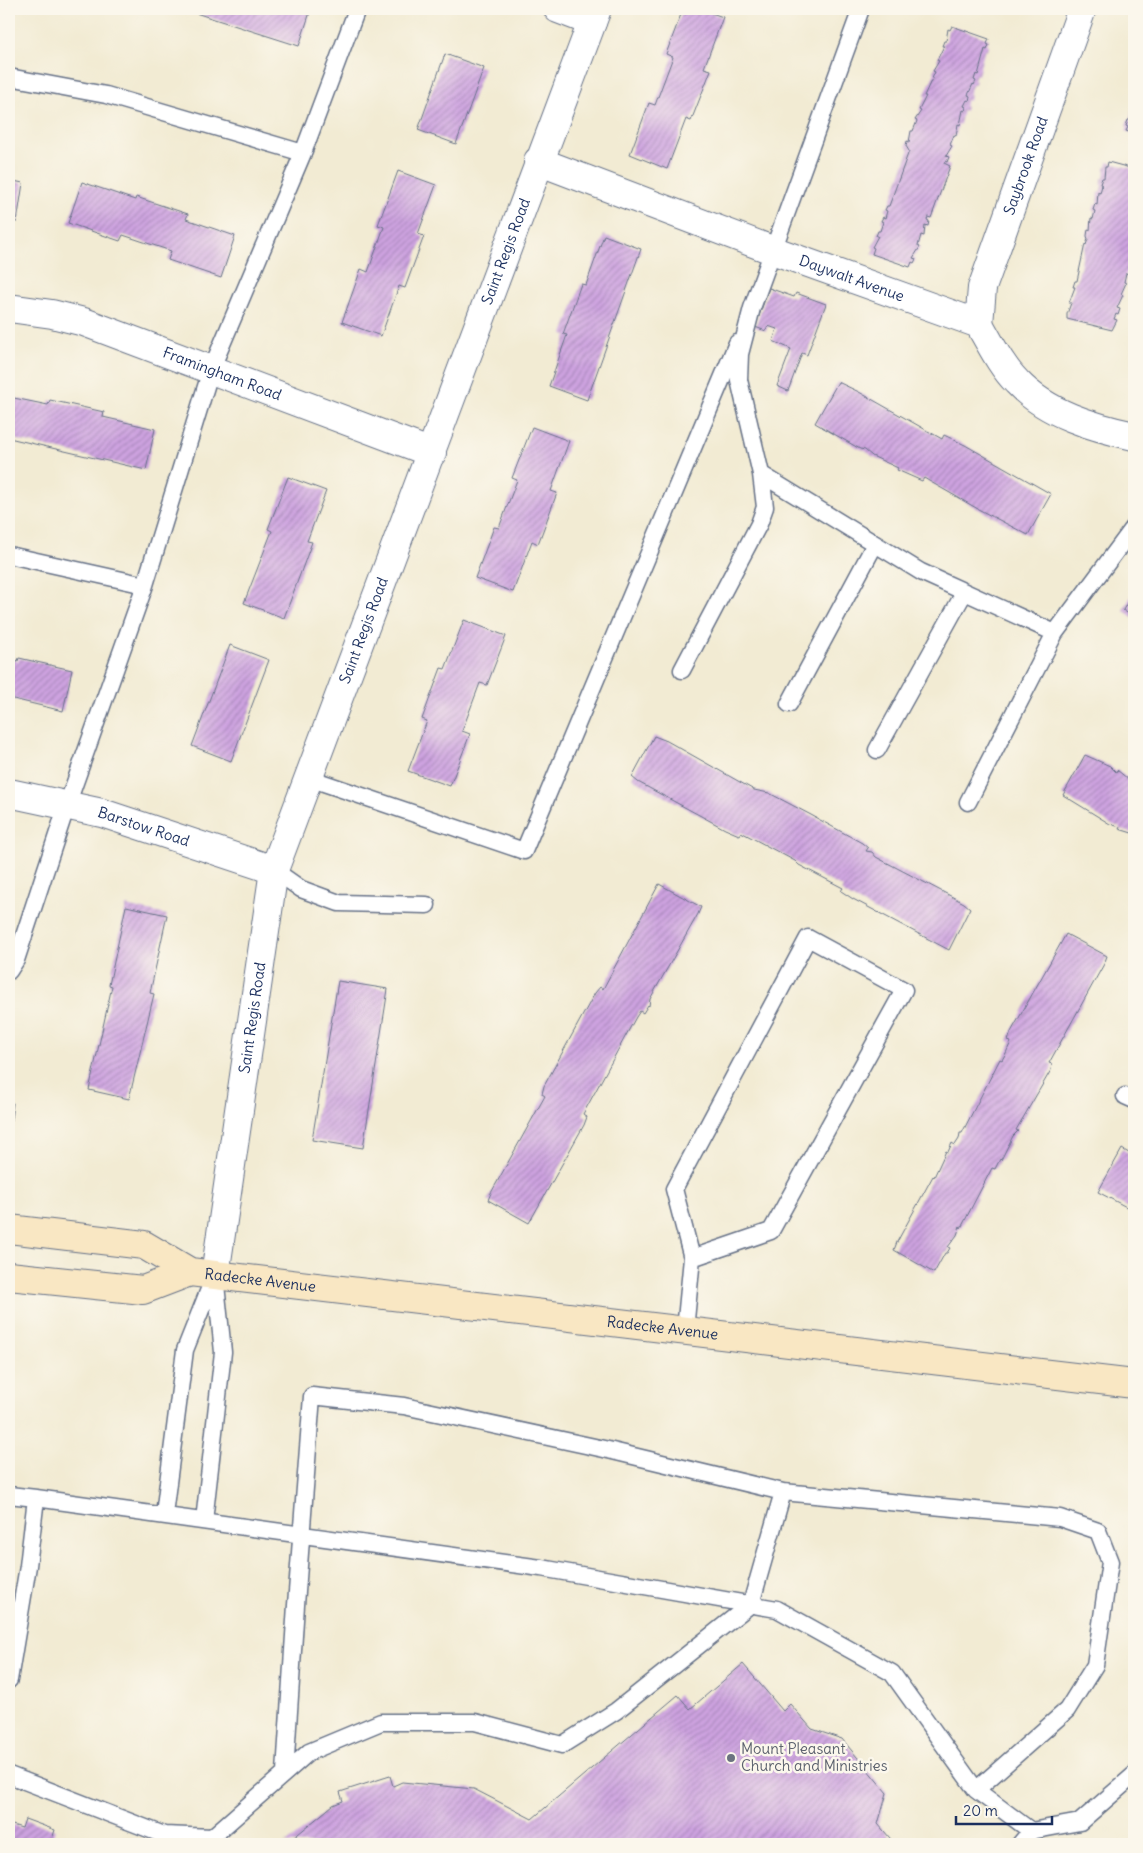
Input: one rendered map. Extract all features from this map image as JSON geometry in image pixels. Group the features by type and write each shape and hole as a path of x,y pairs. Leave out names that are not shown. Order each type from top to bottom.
{"street":[{"path":"558,9 595,15"},
{"name":"Saybrook Road","path":"979,324 982,288 1082,9"},
{"name":"Saint Regis Road","path":"202,1273 274,870 432,453 538,161 595,15"},
{"name":"Daywalt Avenue","path":"538,161 772,250 979,324"},
{"name":"Framingham Road","path":"9,308 52,314 84,322 432,453"},
{"path":"979,324 995,352 1017,382 1055,410 1103,429 1134,436"},
{"name":"Barstow Road","path":"9,793 67,805 150,828 274,870"},
{"name":"Radecke Avenue","path":"9,1229 144,1245 202,1273 1134,1384"},
{"name":"Radecke Avenue","path":"9,1276 143,1290 202,1273"}],"lane":[{"path":"9,971 16,960 67,805 145,584 211,370 303,153 357,9"},
{"path":"309,778 524,851 752,308 861,9"},
{"path":"9,77 106,95 303,153"},
{"path":"682,670 760,524 764,507 761,474 740,380 740,354 752,308"},
{"path":"761,474 921,572 1055,634"},
{"path":"968,802 1055,634 1134,527"},
{"path":"789,704 875,544"},
{"path":"9,555 145,584"},
{"path":"877,750 964,593"},
{"path":"274,870 301,889 339,903 427,905"},
{"path":"685,1330 692,1258 674,1189 808,938 904,990 771,1231 692,1258"},
{"path":"164,1514 185,1350 202,1273"},
{"path":"202,1273 223,1352 204,1521"},
{"path":"286,1772 312,1396 404,1406 604,1449 783,1492 1060,1518 1098,1531 1110,1562 1095,1665 1067,1710 976,1790"},
{"path":"9,1775 164,1835 212,1837 309,1752 381,1722 475,1722 562,1745 616,1711 751,1604 783,1492"},
{"path":"9,1495 164,1514 541,1568 777,1609 892,1673 976,1790 1031,1832"},
{"path":"9,1680 36,1498"},
{"path":"1020,1844 1031,1832 1080,1822 1134,1775"}],"building":[{"path":"183,9 311,9 299,46"},
{"path":"683,9 700,9 723,17 704,68 711,70 691,121 686,119 667,169 630,154 649,103 655,105 673,57 666,54"},
{"path":"952,26 989,39 987,44 989,45 987,50 985,49 978,75 976,74 974,80 976,81 968,95 970,96 969,101 967,100 964,106 966,107 965,111 963,110 960,125 958,124 956,136 954,135 950,145 952,146 946,156 949,157 947,162 945,161 944,163 950,166 931,218 928,217 928,226 925,225 924,236 921,235 918,246 920,247 913,258 916,259 910,267 872,254 874,248 872,247 878,236 876,236 878,231 880,231 883,222 881,221 883,217 885,218 887,211 885,210 889,206 909,151 906,146 907,141 909,142 911,131 913,131 917,121 915,120 921,111 919,110 935,72 933,71 939,61 937,60 944,46 942,46 944,41 946,41 948,29 950,30"},
{"path":"445,54 484,68 456,144 418,130"},
{"path":"1132,108 1134,109 1134,134 1126,131"},
{"path":"1108,162 1134,169 1134,243 1131,257 1133,258 1132,263 1129,263 1129,274 1126,273 1124,282 1126,283 1121,294 1123,295 1117,308 1120,309 1114,319 1117,320 1112,330 1067,319 1071,303 1069,303 1075,287 1073,287 1075,281 1077,281 1085,244 1088,239 1088,229 1090,230 1091,218 1093,219 1095,211 1093,210 1095,204 1097,205 1098,192 1100,193 1102,185 1100,184 1102,178 1104,178 1105,167 1107,167"},
{"path":"398,171 436,185 418,234 424,236 405,288 399,286 381,336 342,322 361,269 368,272 384,227 378,225"},
{"path":"9,180 23,183 17,222 9,221"},
{"path":"82,182 135,200 136,197 188,214 186,219 235,236 221,278 168,260 171,251 123,235 120,241 68,223"},
{"path":"604,235 641,249 587,400 549,386 567,335 563,334 581,284 586,285"},
{"path":"769,288 794,297 796,293 826,304 807,355 802,353 788,391 777,386 791,349 773,341 777,329 768,326 766,331 755,327"},
{"path":"838,382 942,439 944,435 965,445 1051,494 1028,535 924,478 922,481 897,470 898,468 872,456 865,450 815,423"},
{"path":"9,397 48,405 50,400 104,412 103,417 155,429 146,470 9,438"},
{"path":"532,427 569,441 551,491 557,493 538,544 532,541 513,592 475,578 494,527 499,528 517,480 512,478"},
{"path":"288,477 326,491 307,541 312,542 284,618 244,603 272,531 268,529"},
{"path":"1134,591 1134,618 1123,610"},
{"path":"464,620 506,636 487,685 480,683 462,731 470,734 450,786 408,771 427,721 422,719 441,668 445,669"},
{"path":"230,645 269,660 231,761 192,746"},
{"path":"9,658 18,661 19,658 72,670 63,711 9,698"},
{"path":"654,736 667,741 754,790 769,793 811,815 862,843 868,848 866,851 872,852 876,857 964,903 970,908 949,950 853,899 841,891 843,888 799,865 795,861 741,832 739,835 725,829 638,782 632,777"},
{"path":"1085,755 1110,766 1128,779 1134,780 1134,837 1132,833 1119,829 1120,827 1110,824 1063,795"},
{"path":"659,884 701,907 650,999 649,1006 643,1013 640,1011 636,1017 583,1114 587,1117 584,1125 529,1223 488,1200 545,1096 542,1094 544,1086 595,993 600,987 603,989"},
{"path":"126,906 167,915 150,993 154,994 129,1099 89,1090 112,986 109,985"},
{"path":"1066,934 1107,956 1104,964 1049,1063 1052,1064 1051,1070 1016,1130 1018,1131 1013,1136 995,1169 992,1168 961,1228 960,1226 957,1235 948,1247 950,1248 945,1253 934,1273 894,1250 897,1242 934,1177 946,1151 948,1152 952,1143 955,1145 959,1139 960,1133 962,1133 1000,1059 1002,1060 1006,1053 1011,1042 1008,1041 1011,1032"},
{"path":"338,981 388,989 363,1148 312,1140"},
{"path":"9,1102 13,1103 10,1129 9,1129"},
{"path":"1122,1149 1134,1156 1134,1211 1098,1192"},
{"name":"Mount Pleasant Church and Ministries","path":"743,1664 783,1711 790,1704 812,1729 842,1739 887,1793 878,1824 895,1844 286,1844 333,1805 343,1801 340,1792 390,1776 393,1786 402,1782 474,1789 532,1819 678,1695 690,1709"},
{"path":"25,1819 55,1830 52,1839 65,1844 9,1844 9,1824 22,1828"}],"place":[{"name":"Mount Pleasant Church and Ministries","path":"731,1758"}]}
